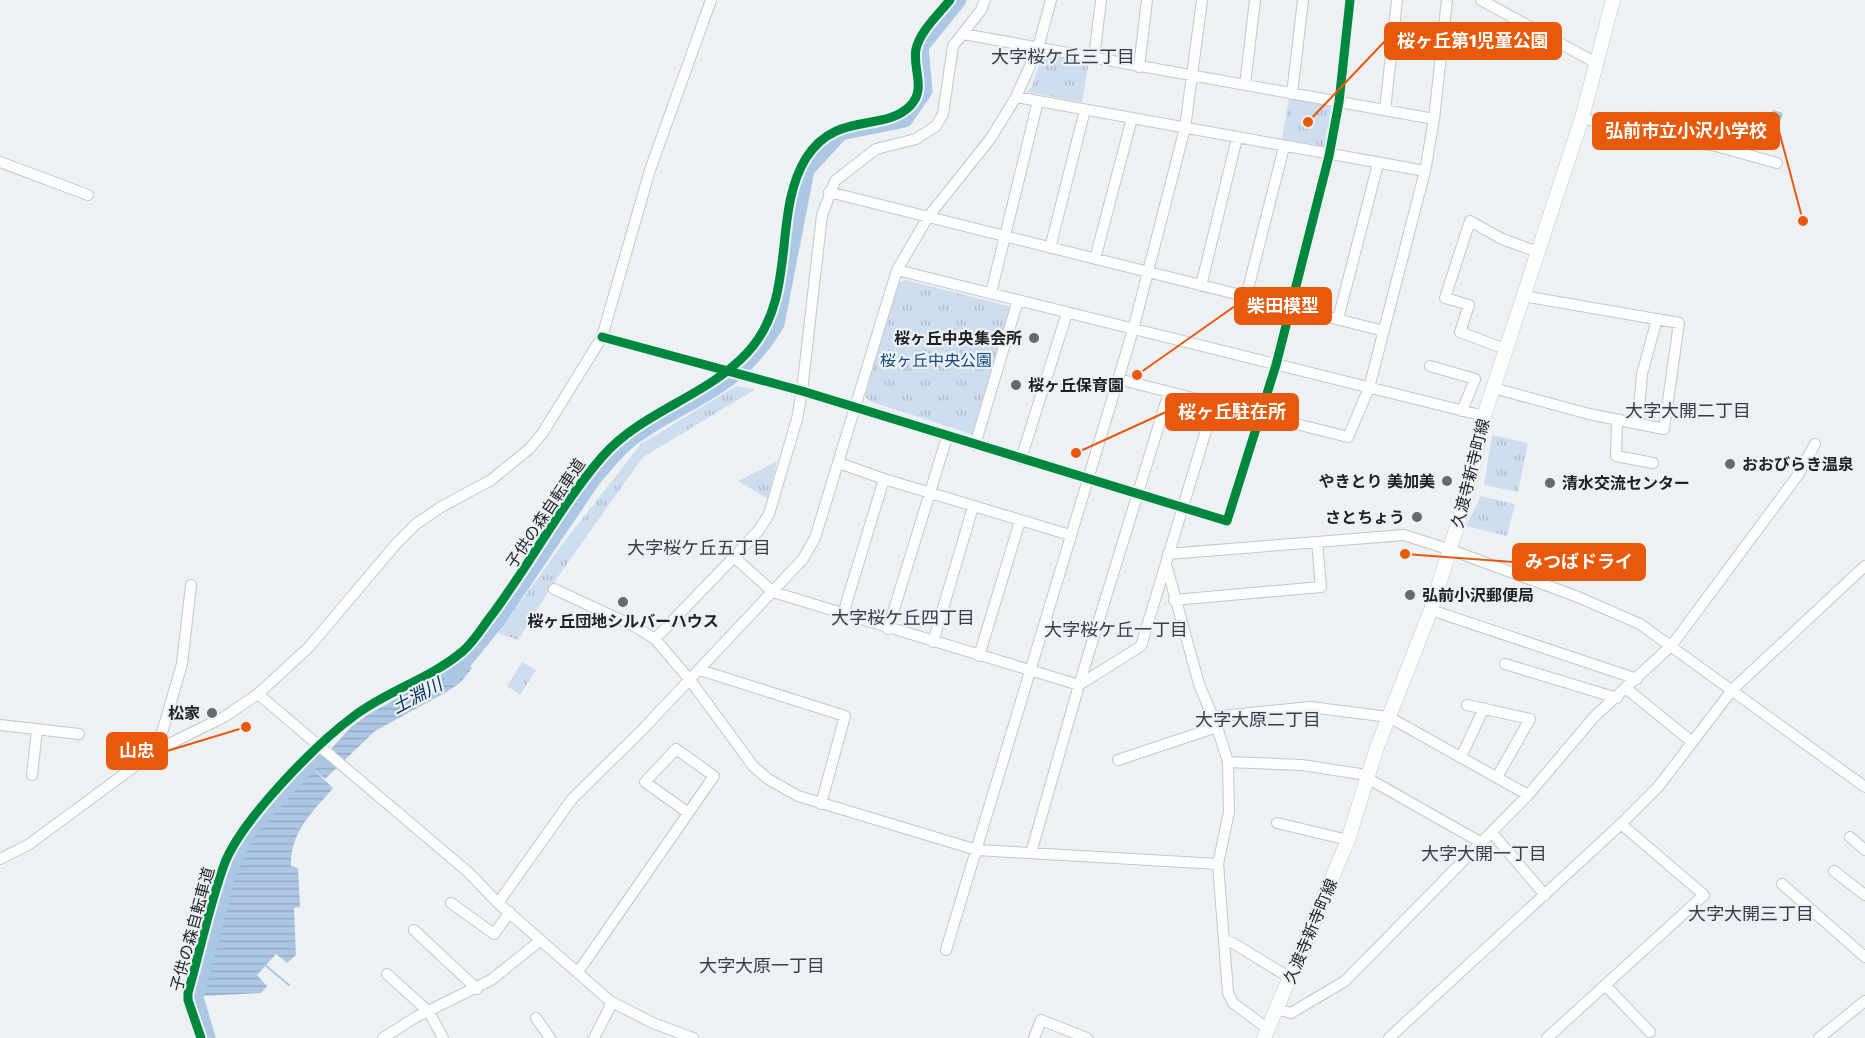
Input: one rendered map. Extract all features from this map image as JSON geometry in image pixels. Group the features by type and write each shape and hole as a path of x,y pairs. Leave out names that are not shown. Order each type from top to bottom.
{"main road":[{"name":"久渡寺新寺町線","path":"1266,1034 1348,840 1389,717 1431,610 1467,494 1484,416 1582,118 1613,0"}],"street":[{"path":"0,859 28,844 157,750 224,717 258,694 309,647 396,544 416,524 441,507 491,480 529,449 542,434 602,337 650,170 711,0"},
{"path":"655,639 759,530 769,514 797,419 822,215 829,192 835,181 876,149 916,139 936,126 943,114 953,46 981,10 985,0"},
{"path":"498,903 572,799 690,681 803,559 814,538 839,463 897,270 928,217 991,138 1016,98 1038,48 1051,0"},
{"path":"1094,58 1101,0"},
{"path":"1139,67 1147,0"},
{"path":"946,950 1133,330 1185,128 1202,0"},
{"path":"1245,86 1255,0"},
{"path":"1292,94 1303,0"},
{"path":"602,337 802,391 854,409 1227,521 1276,365 1329,156 1350,0"},
{"path":"1385,110 1397,0"},
{"path":"1118,379 1348,437 1369,388 1425,171 1434,119 1447,0"},
{"path":"1481,0 1598,64"},
{"path":"963,34 1434,119"},
{"path":"1016,98 1329,156 1425,171"},
{"path":"991,293 1038,101"},
{"path":"1050,248 1085,110"},
{"path":"1095,260 1132,118"},
{"path":"1582,118 1659,138 1716,146 1777,163"},
{"path":"1201,286 1237,138"},
{"path":"1246,297 1284,147"},
{"path":"0,162 88,195"},
{"path":"1338,320 1378,164"},
{"path":"829,192 1384,331"},
{"path":"1505,349 1460,332 1469,304 1445,298 1470,221 1502,239 1538,252"},
{"path":"897,270 1484,416"},
{"path":"1493,388 1664,429 1679,323 1523,296"},
{"path":"975,446 1018,300"},
{"path":"1021,459 1067,313"},
{"path":"1638,423 1642,374 1657,319"},
{"path":"1430,366 1474,379 1462,411"},
{"path":"1031,853 1079,685 1169,392"},
{"path":"734,557 773,592 888,629 1079,685 1141,646 1214,404"},
{"path":"1617,419 1616,456 1653,463"},
{"path":"888,629 947,437"},
{"path":"1276,1009 1291,1013 1345,981 1528,795 1595,716 1627,689 1672,645 1798,475 1815,444"},
{"path":"839,463 929,494 1070,535"},
{"path":"843,614 884,479"},
{"path":"933,642 973,507"},
{"path":"979,656 1020,521"},
{"path":"1167,557 1404,535 1451,550 1613,611 1640,624 1734,689 1865,787"},
{"path":"1174,600 1321,587 1317,542"},
{"path":"1167,557 1174,600 1198,684 1215,722 1228,762 1229,812 1218,864 1228,993 1233,1003 1266,1034"},
{"path":"1389,1038 1621,824 1658,787 1734,689 1865,566"},
{"path":"157,750 182,664 191,585"},
{"path":"554,589 634,626 655,639 690,681 753,766 783,789 821,804 977,850 1218,864"},
{"path":"1431,610 1637,679"},
{"path":"1505,664 1617,698"},
{"path":"700,669 845,716 821,804"},
{"path":"1627,689 1692,742"},
{"path":"258,694 468,872 498,903 610,1001 653,1023 693,1038"},
{"path":"1467,705 1530,719 1497,777"},
{"path":"1118,760 1215,722 1310,707 1389,717 1528,795"},
{"path":"1461,757 1484,708"},
{"path":"0,725 79,734"},
{"path":"32,775 37,730"},
{"path":"578,972 714,776 676,749 645,782 687,812"},
{"path":"1228,762 1302,765 1360,774 1482,843"},
{"path":"1277,823 1348,840"},
{"path":"1547,1038 1704,895 1621,824"},
{"path":"1492,833 1545,895"},
{"path":"1850,837 1865,850"},
{"path":"1834,872 1865,896"},
{"path":"1782,884 1865,957"},
{"path":"451,903 494,934 510,912"},
{"path":"414,930 477,988"},
{"path":"382,1038 477,988 541,940"},
{"path":"1224,941 1233,943 1290,978"},
{"path":"387,974 429,1012 443,1038"},
{"path":"1605,985 1650,1032"},
{"path":"594,1038 609,1009 610,1001"},
{"path":"1819,1038 1865,1001"},
{"path":"536,1018 550,1038"},
{"path":"1034,1038 1041,1020 1087,1038"}],"green space":[{"path":"1051,54 1089,61 1082,102 1027,92 1032,86 1042,56"},
{"path":"1289,98 1334,106 1327,147 1282,139"},
{"name":"桜ヶ丘中央公園","path":"906,280 1012,307 974,435 872,402 865,397 896,284"},
{"path":"736,386 756,389 643,457 557,578 518,640 498,633 564,542 641,444"},
{"path":"1492,435 1528,443 1518,492 1484,485"},
{"path":"777,461 768,499 738,481"},
{"path":"1481,496 1515,504 1507,536 1466,526"},
{"path":"522,662 536,670 520,695 507,686"}],"water":[{"path":"1773,110 1783,113 1773,144 1763,141"},
{"path":"464,661 472,668 461,682 448,691 375,731 325,779 312,768 316,764 314,762 307,766 318,754 330,750 351,727 369,714"},
{"path":"312,768 333,788 310,815 294,843 291,866 298,868 300,907 294,908 296,955 287,963 276,954 257,975 267,986 261,993 203,996 233,871 243,847 258,824"}],"waterway":[{"name":"土淵川","path":"452,677 499,619 593,480 617,451 655,423 729,378 762,346 777,324 807,170 841,133 905,120 925,91 921,47 959,0"},
{"name":"土淵川","path":"208,1038 196,997 228,875 253,826 313,761 324,758"},
{"path":"265,965 289,985"}],"cycle path":[{"name":"子供の森自転車道","path":"201,1038 188,1000 188,993 224,865 246,827 300,764 354,716 437,669 467,648 503,600 586,476 618,441 655,415 713,381 747,353 763,331 773,307 779,282 789,205 796,180 806,158 818,143 832,133 887,119 910,106 918,93 915,56 918,42 950,0"},
{"path":"602,337 802,391 1227,521 1276,365 1329,156 1339,102 1350,0"}],"place":[{"name":"桜ヶ丘第1児童公園","path":"1308,122"},
{"name":"弘前市立小沢小学校","path":"1803,221"},
{"name":"桜ヶ丘中央集会所","path":"1034,338"},
{"name":"柴田模型","path":"1137,375"},
{"name":"桜ヶ丘保育園","path":"1016,385"},
{"name":"桜ヶ丘駐在所","path":"1076,453"},
{"name":"おおびらき温泉","path":"1730,464"},
{"name":"やきとり 美加美","path":"1447,481"},
{"name":"清水交流センター","path":"1550,483"},
{"name":"さとちょう","path":"1417,517"},
{"name":"みつばドライ","path":"1405,554"},
{"name":"弘前小沢郵便局","path":"1410,595"},
{"name":"桜ヶ丘団地シルバーハウス","path":"623,602"},
{"name":"松家","path":"212,713"},
{"name":"山忠","path":"246,727"}],"district":[{"name":"大字桜ケ丘三丁目","path":"1063,57"},
{"name":"大字大開二丁目","path":"1688,411"},
{"name":"大字桜ケ丘五丁目","path":"699,548"},
{"name":"大字桜ケ丘四丁目","path":"903,618"},
{"name":"大字桜ケ丘一丁目","path":"1116,630"},
{"name":"大字大原二丁目","path":"1258,720"},
{"name":"大字大開一丁目","path":"1484,854"},
{"name":"大字大開三丁目","path":"1751,914"},
{"name":"大字大原一丁目","path":"762,966"}]}
